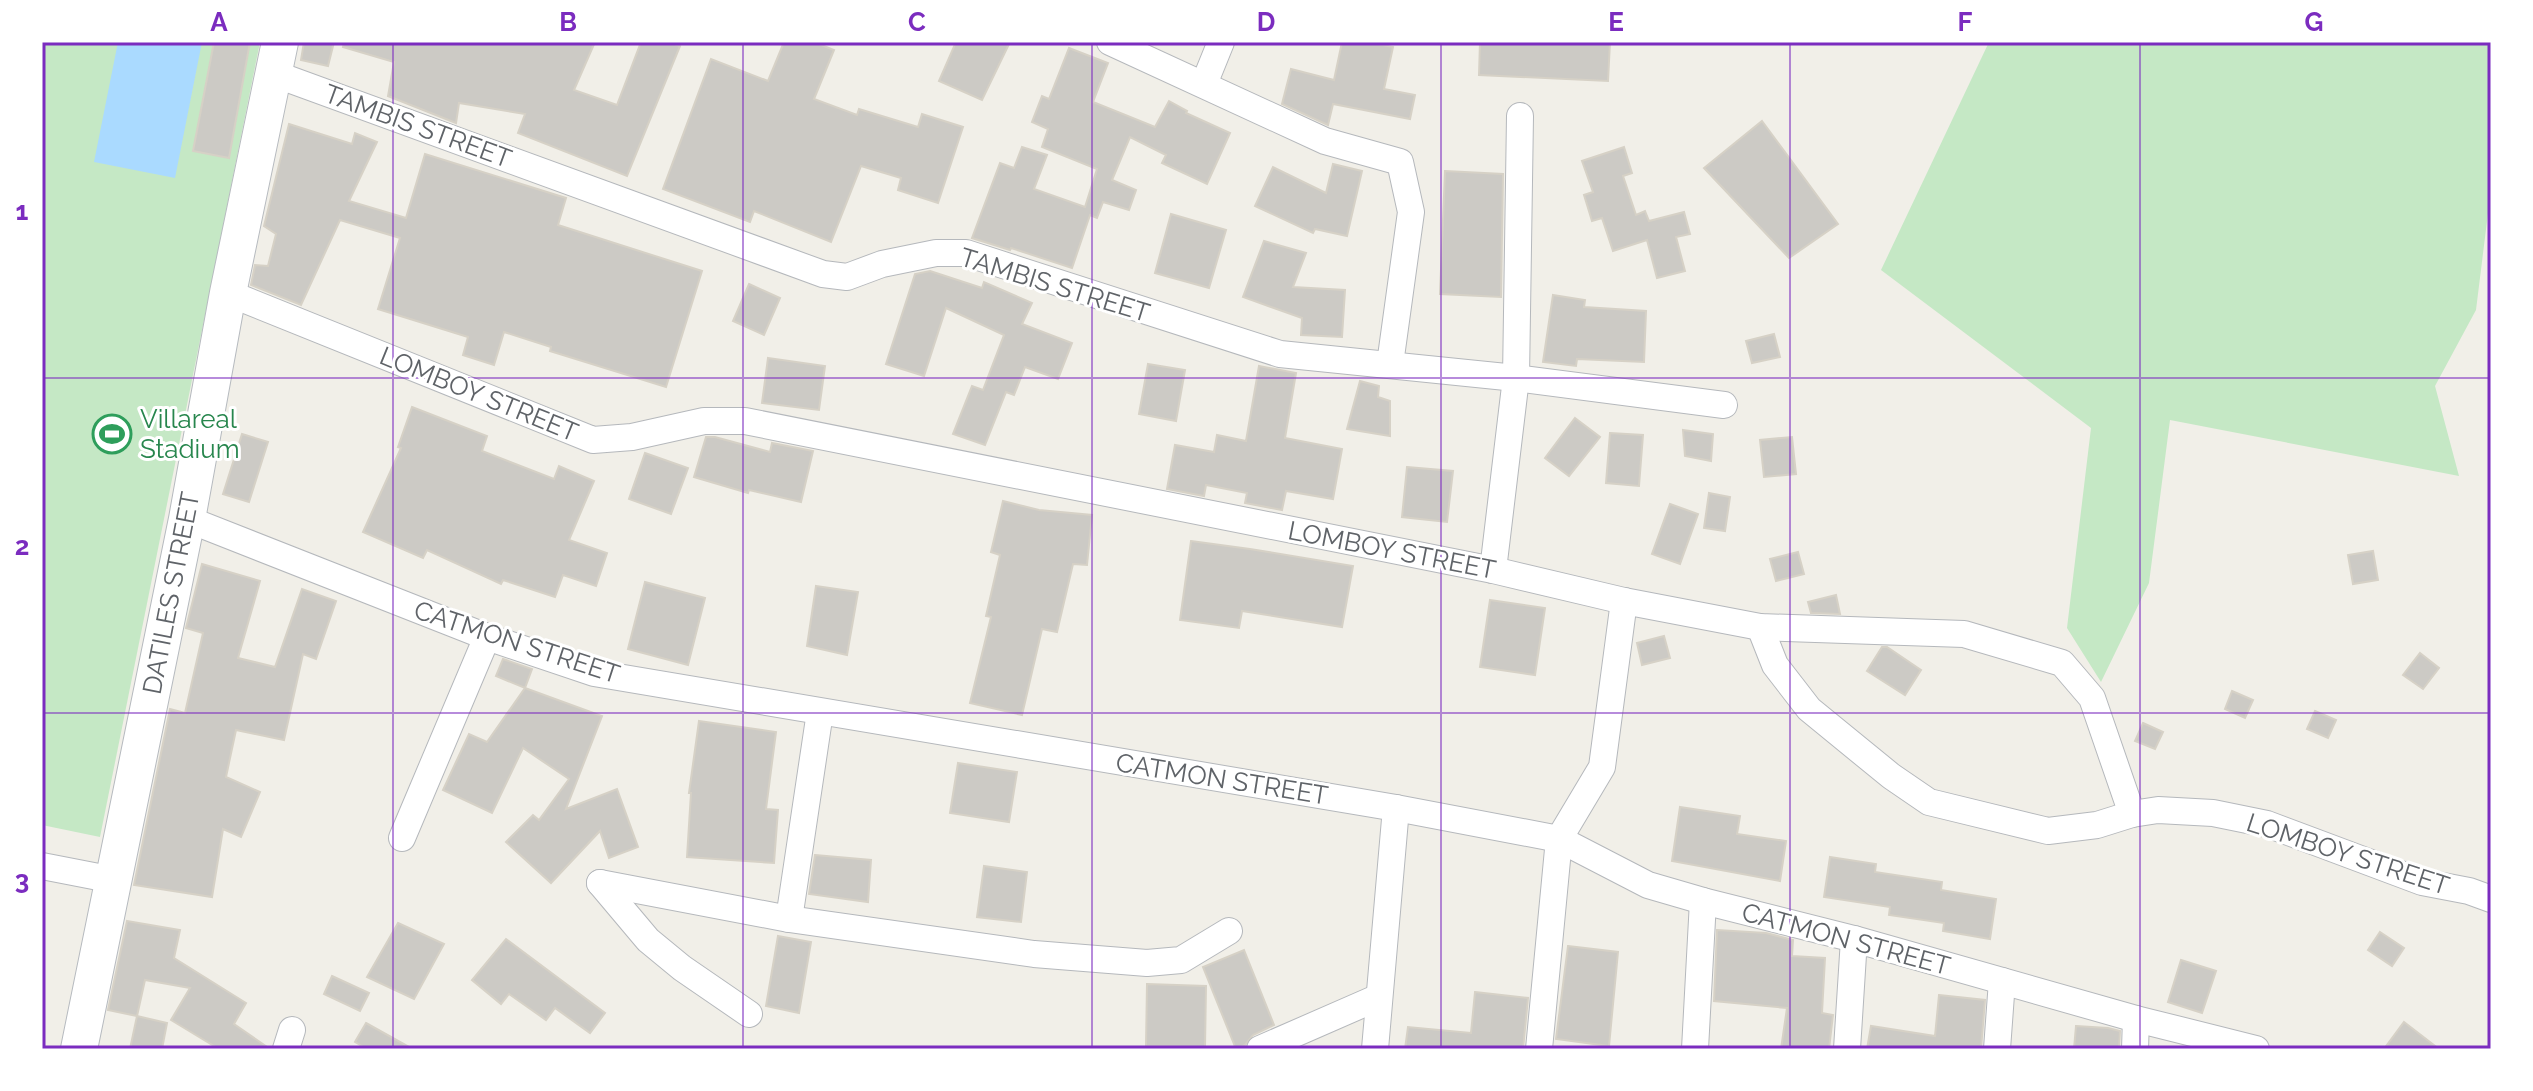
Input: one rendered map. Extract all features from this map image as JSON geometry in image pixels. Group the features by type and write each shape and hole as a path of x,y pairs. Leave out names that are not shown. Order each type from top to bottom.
{"main road":[{"name":"DATILES STREET","path":"79,1049 187,519 228,293 276,58"}],"street":[{"path":"1110,42 1325,141 1400,162 1411,212 1390,364"},
{"path":"1204,84 1221,42"},
{"name":"TAMBIS STREET","path":"276,58 823,274 847,277 882,264 936,253 966,253 1280,354 1516,378 1724,405"},
{"path":"1493,570 1516,378 1520,116"},
{"name":"LOMBOY STREET","path":"228,293 593,440 632,437 704,421 745,421 1493,570 1624,601 1760,627 1775,665 1809,709 1891,776 1929,802 2048,831 2097,825 2158,810 2213,813 2267,824 2422,882 2469,891 2491,899"},
{"name":"CATMON STREET","path":"187,519 487,637 594,673 1396,808 1559,839 1648,885 2256,1049"},
{"path":"1539,1049 1559,839 1602,767 1624,601"},
{"path":"1760,627 1964,634 2062,663 2092,698 2132,814"},
{"path":"402,838 487,637"},
{"path":"789,919 820,712"},
{"path":"1375,1049 1396,808"},
{"path":"42,866 114,880"},
{"path":"749,1014 682,968 648,940 600,883 789,919 1034,954 1147,963 1181,960 1229,931"},
{"path":"1695,1049 1703,901"},
{"path":"1847,1049 1854,939"},
{"path":"1997,1049 2002,981"},
{"path":"1260,1049 1379,997"},
{"path":"2135,1049 2136,1019"}],"green space":[{"name":"Villareal Stadium","path":"42,42 260,42 100,837 42,825"},
{"path":"1989,42 2491,42 2491,189 2476,310 2435,386 2459,476 2170,420 2149,583 2101,682 2067,628 2091,428 1881,270"}],"water":[{"path":"118,42 202,42 175,178 94,162"}],"building":[{"path":"214,42 250,42 229,158 193,151"},
{"path":"304,42 334,42 328,66 301,60"},
{"path":"344,42 595,42 574,90 617,105 641,42 668,42 680,46 627,176 518,133 525,114 459,103 456,123 388,96 394,62 343,47"},
{"path":"784,42 814,42 834,50 814,99 857,115 859,109 918,127 922,114 963,127 938,203 898,190 901,178 861,166 831,242 754,211 750,222 663,189 711,59 768,81"},
{"path":"956,42 1010,42 982,100 939,81"},
{"path":"1342,42 1367,42 1393,47 1384,89 1415,95 1410,119 1333,104 1328,125 1282,104 1291,69 1334,80"},
{"path":"1480,42 1610,42 1608,81 1479,75"},
{"path":"1069,48 1108,63 1093,102 1155,127 1169,101 1186,113 1230,133 1207,184 1162,163 1166,155 1130,137 1112,180 1136,190 1129,210 1103,202 1097,218 1090,215 1072,268 972,238 1000,163 1014,168 1022,147 1047,155 1034,189 1085,207 1097,169 1042,147 1048,129 1032,122 1042,96 1049,99"},
{"path":"1762,121 1838,224 1789,258 1704,168"},
{"path":"289,124 352,144 355,133 377,142 349,201 406,218 425,154 566,198 558,225 702,271 666,387 550,351 551,347 504,332 494,365 463,355 468,337 378,309 400,238 340,220 301,305 251,285 255,265 268,266 276,234 264,226"},
{"path":"1624,147 1632,173 1623,176 1636,215 1645,211 1649,221 1684,212 1690,234 1676,237 1685,271 1657,278 1647,240 1613,251 1602,218 1592,221 1584,195 1593,192 1582,161"},
{"path":"1333,164 1362,171 1347,236 1315,229 1313,233 1255,206 1273,167 1326,193"},
{"path":"1445,171 1503,174 1501,297 1440,294"},
{"path":"1171,214 1226,230 1209,288 1155,273"},
{"path":"1264,241 1306,253 1293,287 1345,290 1342,337 1301,335 1302,318 1243,297"},
{"path":"930,271 982,288 984,282 1032,303 1022,324 1072,343 1058,379 1025,367 1014,395 1006,392 985,445 953,434 972,386 983,390 1004,335 946,308 924,376 886,364 915,274"},
{"path":"749,284 780,298 764,335 733,321"},
{"path":"1553,295 1585,300 1584,307 1646,311 1644,362 1577,359 1576,366 1543,362"},
{"path":"1774,334 1780,357 1752,363 1746,341"},
{"path":"768,358 825,366 819,410 762,403"},
{"path":"1148,364 1185,370 1176,421 1139,414"},
{"path":"1259,366 1296,373 1285,438 1342,449 1333,499 1286,491 1282,510 1245,503 1247,493 1206,485 1204,496 1167,489 1175,445 1214,452 1217,435 1246,441"},
{"path":"1360,381 1379,386 1378,397 1390,401 1390,436 1347,429"},
{"path":"412,407 487,436 482,451 554,479 559,466 594,481 569,540 607,553 596,586 563,575 555,597 503,580 501,584 427,550 423,558 363,532 401,448 398,447"},
{"path":"1575,418 1600,437 1569,476 1545,458"},
{"path":"1683,430 1713,434 1711,461 1685,456"},
{"path":"1610,433 1643,435 1639,486 1606,483"},
{"path":"242,434 268,442 249,502 223,494"},
{"path":"706,437 770,452 772,443 813,451 801,502 749,490 748,493 694,477"},
{"path":"1792,437 1796,474 1764,477 1760,440"},
{"path":"645,453 688,468 671,514 629,499"},
{"path":"1407,467 1453,471 1447,522 1402,517"},
{"path":"1709,493 1730,497 1725,531 1704,528"},
{"path":"1003,501 1039,510 1092,515 1087,565 1073,564 1057,632 1042,629 1022,715 970,703 991,617 986,616 1000,555 991,552"},
{"path":"1670,504 1698,514 1680,564 1652,554"},
{"path":"1191,541 1353,566 1342,627 1242,611 1239,628 1180,620"},
{"path":"2373,551 2378,580 2353,584 2348,555"},
{"path":"1798,552 1804,574 1776,581 1770,559"},
{"path":"202,564 260,581 238,658 275,667 302,589 336,601 316,659 303,654 284,740 236,730 226,777 260,792 241,837 223,829 212,897 134,885 170,709 185,713 203,633 186,628"},
{"path":"645,582 705,598 688,665 628,649"},
{"path":"816,586 858,592 847,655 807,646"},
{"path":"1836,595 1840,614 1811,613 1808,602"},
{"path":"1490,600 1545,608 1535,675 1480,667"},
{"path":"1664,636 1670,658 1642,665 1637,643"},
{"path":"1882,647 1887,647 1921,670 1905,695 1867,671"},
{"path":"2420,653 2439,668 2423,689 2403,675"},
{"path":"503,659 532,669 525,688 496,676"},
{"path":"525,688 602,716 566,809 617,789 638,847 609,858 600,831 551,883 506,842 533,815 539,820 569,779 523,748 492,813 443,790 469,734 487,742"},
{"path":"2232,691 2253,700 2245,718 2225,709"},
{"path":"2315,711 2336,720 2328,738 2307,729"},
{"path":"699,721 776,732 766,809 778,810 774,863 687,857 689,793"},
{"path":"2143,723 2163,732 2155,749 2135,741"},
{"path":"958,763 1017,772 1009,822 950,813"},
{"path":"1680,807 1740,816 1737,834 1786,841 1780,881 1672,861"},
{"path":"815,855 871,860 868,902 809,894"},
{"path":"1830,857 1876,864 1875,872 1942,882 1941,890 1996,899 1990,939 1943,931 1944,923 1889,915 1890,907 1824,897"},
{"path":"984,866 1027,872 1021,922 977,917"},
{"path":"127,921 180,930 174,958 246,1003 234,1024 270,1049 219,1049 171,1020 190,988 145,980 137,1016 108,1010"},
{"path":"398,923 444,944 414,999 367,977"},
{"path":"1717,930 1766,933 1793,940 1792,956 1825,958 1822,1013 1833,1015 1829,1049 1781,1049 1787,1008 1714,1001"},
{"path":"2380,932 2404,948 2392,966 2368,950"},
{"path":"778,936 811,942 799,1013 766,1006"},
{"path":"506,939 605,1013 590,1033 555,1008 546,1020 509,994 501,1004 472,980"},
{"path":"1568,946 1618,952 1609,1046 1556,1039"},
{"path":"1244,950 1274,1025 1253,1035 1245,1045 1236,1049 1203,967"},
{"path":"2181,960 2216,971 2202,1013 2168,1002"},
{"path":"332,976 369,993 360,1011 324,994"},
{"path":"1147,984 1206,986 1205,1047 1146,1046"},
{"path":"1475,992 1528,998 1523,1049 1405,1049 1408,1027 1471,1033"},
{"path":"1939,995 1985,1000 1981,1049 1867,1049 1871,1026 1935,1036"},
{"path":"137,1016 167,1023 162,1049 130,1049"},
{"path":"2404,1022 2439,1049 2384,1049"},
{"path":"366,1023 413,1049 367,1049 355,1042"},
{"path":"2076,1026 2120,1031 2119,1049 2074,1049"}],"place":[{"name":"Villareal Stadium","path":"112,434"}]}
